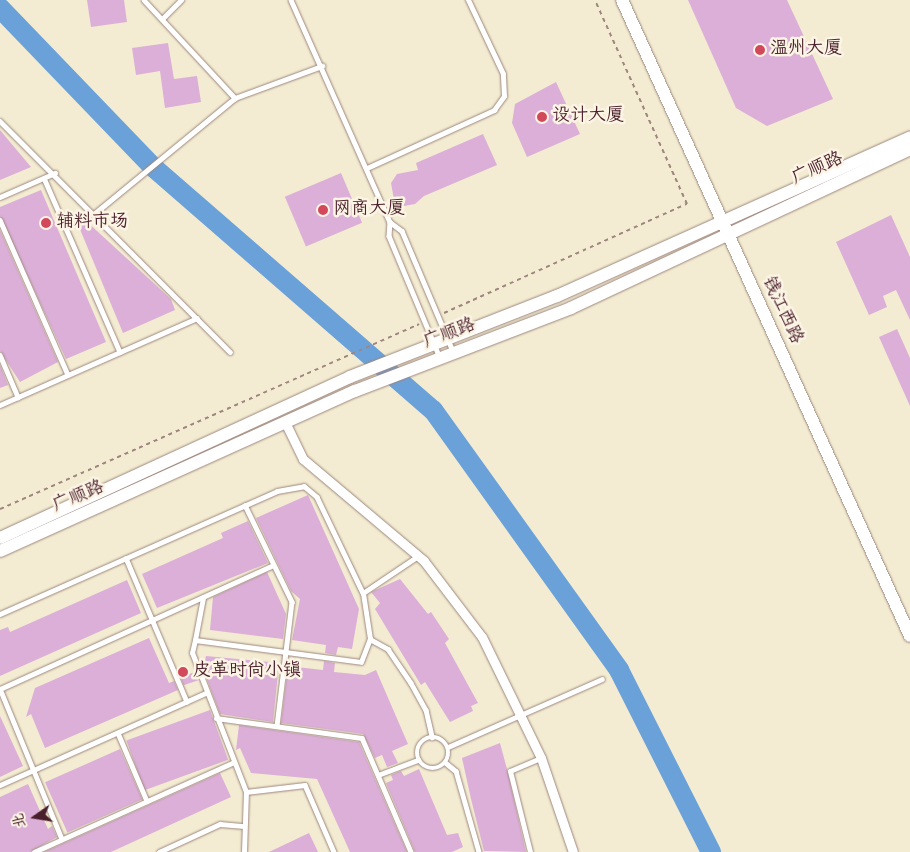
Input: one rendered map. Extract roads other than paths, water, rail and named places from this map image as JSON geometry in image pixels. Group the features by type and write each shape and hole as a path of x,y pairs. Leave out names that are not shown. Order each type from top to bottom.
{"main road":[{"name":"钱江西路","path":"622,0 910,636"},
{"name":"广顺路","path":"0,538 350,377 556,296 720,219 910,137"},
{"name":"广顺路","path":"0,551 356,391 571,308 728,237 787,204 910,149"}],"street":[{"path":"285,422 303,459 418,556 482,638 521,713 541,758 573,852"}],"lane":[{"path":"144,0 235,98"},
{"path":"162,20 181,0"},
{"path":"291,0 390,222 389,236 440,358"},
{"path":"367,168 494,110 504,96 503,74 468,0"},
{"path":"95,213 180,140 235,98 322,66"},
{"path":"0,121 95,213 230,352"},
{"path":"0,197 55,173"},
{"path":"44,178 120,352"},
{"path":"0,220 68,375"},
{"path":"390,222 402,231 454,353"},
{"path":"0,405 197,318"},
{"path":"0,355 18,397"},
{"path":"0,614 245,505 286,488 304,486 317,497 363,592 370,640 360,662 195,640"},
{"path":"245,505 271,566 292,602 277,726"},
{"path":"363,592 418,556"},
{"path":"126,558 154,620 187,702"},
{"path":"62,840 1,690 271,566"},
{"path":"203,598 192,654 246,792 244,852"},
{"path":"370,640 388,649 411,683 426,710 432,737 448,747"},
{"path":"448,747 521,713 602,679"},
{"path":"0,785 206,693"},
{"path":"216,718 362,738 411,852"},
{"path":"118,733 147,801"},
{"path":"418,760 419,745 432,737"},
{"path":"446,763 448,747"},
{"path":"530,852 510,771 541,758"},
{"path":"378,774 418,760"},
{"path":"418,760 431,769 446,763"},
{"path":"34,852 234,762"},
{"path":"446,763 456,771 479,852"},
{"path":"246,792 305,785 334,852"},
{"path":"159,852 220,824 244,826"}],"waterway":[{"path":"0,8 153,167 433,410 619,670 711,852"}],"place":[{"name":"温州大厦","path":"760,50"},
{"name":"设计大厦","path":"542,117"},
{"name":"网商大厦","path":"323,210"},
{"name":"辅料市场","path":"46,223"},
{"name":"皮革时尚小镇","path":"183,672"}]}
